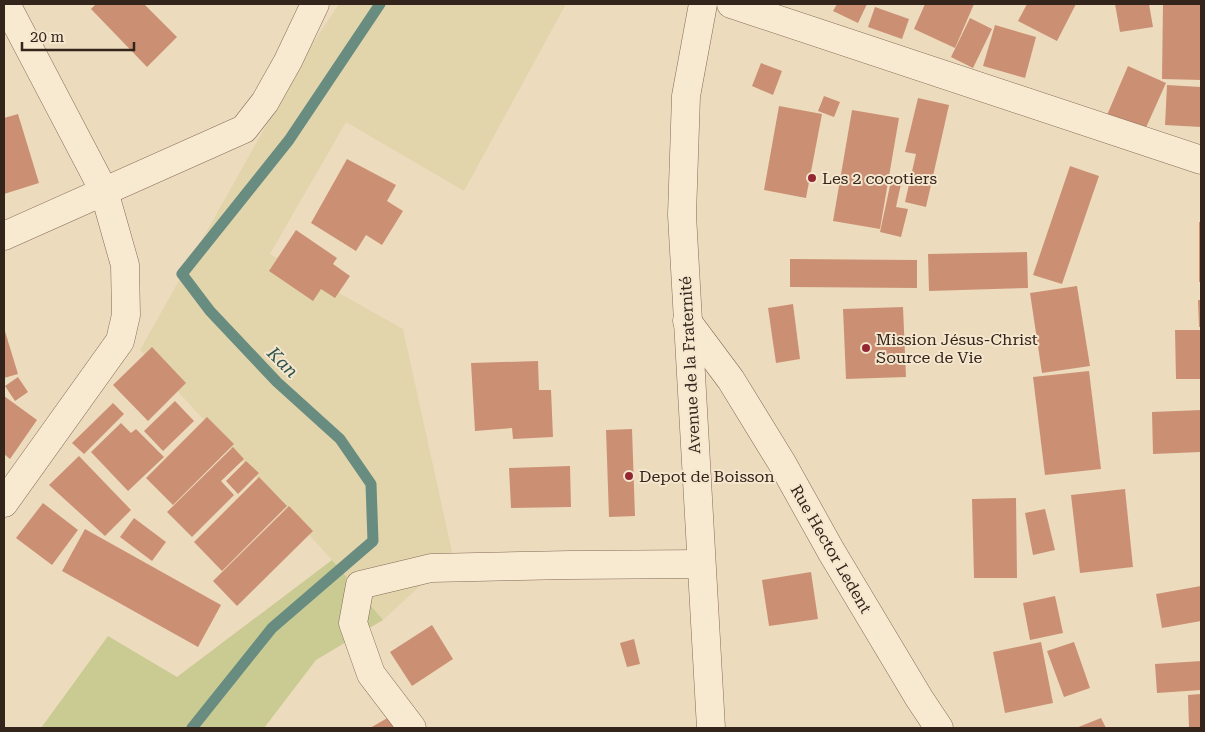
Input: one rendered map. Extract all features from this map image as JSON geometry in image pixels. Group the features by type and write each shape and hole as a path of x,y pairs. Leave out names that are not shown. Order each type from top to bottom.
{"street":[{"path":"4,503 120,342 126,315 124,265 104,191 6,4"},
{"path":"4,236 244,129 265,102 288,62 315,4"},
{"name":"Avenue de la Fraternité","path":"703,4 686,96 682,215 711,728"},
{"path":"731,4 1201,160"},
{"name":"Rue Hector Ledent","path":"687,321 731,380 782,463 831,551 918,698 939,728"},
{"path":"412,728 371,674 353,624 360,585 431,568 701,564"}],"shaded area":[{"path":"339,4 566,4 464,191 346,122 270,254 403,329 453,556 383,620 332,560 140,350 309,49"}],"green space":[{"path":"332,560 383,620 316,660 264,728 41,728 108,636 177,677"}],"building":[{"path":"96,4 144,4 177,37 147,67 91,9"},
{"path":"837,4 867,4 858,23 833,11"},
{"path":"925,4 974,4 955,48 914,29"},
{"path":"1027,4 1076,4 1057,41 1018,21"},
{"path":"1115,4 1149,4 1153,27 1120,32"},
{"path":"1163,4 1201,5 1201,80 1162,79"},
{"path":"875,7 909,19 902,39 868,27"},
{"path":"970,18 992,29 973,68 951,57"},
{"path":"995,25 1036,37 1025,78 983,66"},
{"path":"761,63 782,71 773,95 752,86"},
{"path":"1128,66 1166,83 1144,132 1107,115"},
{"path":"1167,85 1201,87 1201,127 1165,125"},
{"path":"824,96 840,102 834,117 818,111"},
{"path":"918,98 949,105 926,207 905,202 916,154 905,152"},
{"path":"779,106 822,114 806,198 764,190"},
{"path":"852,110 899,118 880,229 833,221"},
{"path":"18,114 39,183 4,194 4,118"},
{"path":"347,159 396,185 387,201 403,211 382,245 366,235 356,251 311,223"},
{"path":"1070,166 1099,176 1062,284 1033,275"},
{"path":"891,181 901,184 896,207 908,209 901,237 880,232"},
{"path":"1199,222 1201,222 1201,282 1199,282"},
{"path":"296,230 337,258 333,264 350,276 335,298 321,289 313,301 269,271"},
{"path":"1027,252 1028,288 929,291 928,254"},
{"path":"790,259 917,260 917,288 790,287"},
{"path":"1077,286 1090,366 1042,373 1030,293"},
{"path":"1198,300 1201,300 1201,327 1199,327"},
{"path":"793,304 800,359 776,363 768,308"},
{"path":"903,307 906,377 846,379 843,309"},
{"path":"4,328 18,374 4,378"},
{"path":"1175,330 1201,330 1201,379 1176,379"},
{"path":"152,347 186,383 148,421 113,385"},
{"path":"538,361 539,390 551,390 553,437 513,439 512,428 475,431 471,363"},
{"path":"1089,371 1101,469 1045,475 1033,377"},
{"path":"18,377 28,392 15,401 5,386"},
{"path":"4,396 37,420 10,459 4,454"},
{"path":"175,401 194,421 163,451 144,431"},
{"path":"113,403 124,414 84,454 72,443"},
{"path":"1201,410 1201,452 1153,454 1152,412"},
{"path":"207,417 234,444 173,505 146,478"},
{"path":"121,423 131,433 136,429 164,457 128,491 91,452"},
{"path":"632,429 635,516 609,517 606,430"},
{"path":"233,447 244,459 221,481 234,495 192,537 167,512"},
{"path":"79,456 131,510 105,536 49,485"},
{"path":"246,461 259,473 238,494 226,481"},
{"path":"570,466 571,507 511,508 509,468"},
{"path":"259,477 287,506 222,571 194,542"},
{"path":"1125,489 1133,567 1080,573 1071,495"},
{"path":"1016,498 1017,578 974,578 972,499"},
{"path":"43,503 78,530 52,565 16,538"},
{"path":"289,506 313,531 237,606 213,581"},
{"path":"1045,509 1055,550 1033,555 1025,513"},
{"path":"134,518 166,542 152,561 120,537"},
{"path":"85,529 221,605 198,647 62,571"},
{"path":"811,572 818,619 769,626 762,580"},
{"path":"1201,586 1201,621 1162,628 1156,594"},
{"path":"1055,596 1063,633 1030,640 1023,603"},
{"path":"432,625 453,659 412,686 390,652"},
{"path":"634,639 640,664 627,667 620,643"},
{"path":"1041,642 1053,703 1005,713 993,652"},
{"path":"1074,642 1090,688 1064,697 1047,651"},
{"path":"1201,661 1201,690 1157,693 1155,664"},
{"path":"1201,694 1201,728 1189,728 1188,695"},
{"path":"391,716 398,728 370,728"},
{"path":"1101,718 1106,728 1076,728"}],"waterway":[{"name":"Kan","path":"192,728 272,628 373,541 371,484 340,439 277,382 210,311 182,274 289,140 380,4"}],"place":[{"name":"Les 2 cocotiers","path":"812,178"},
{"name":"Mission Jésus-Christ Source de Vie","path":"866,348"},
{"name":"Depot de Boisson","path":"629,476"}]}
